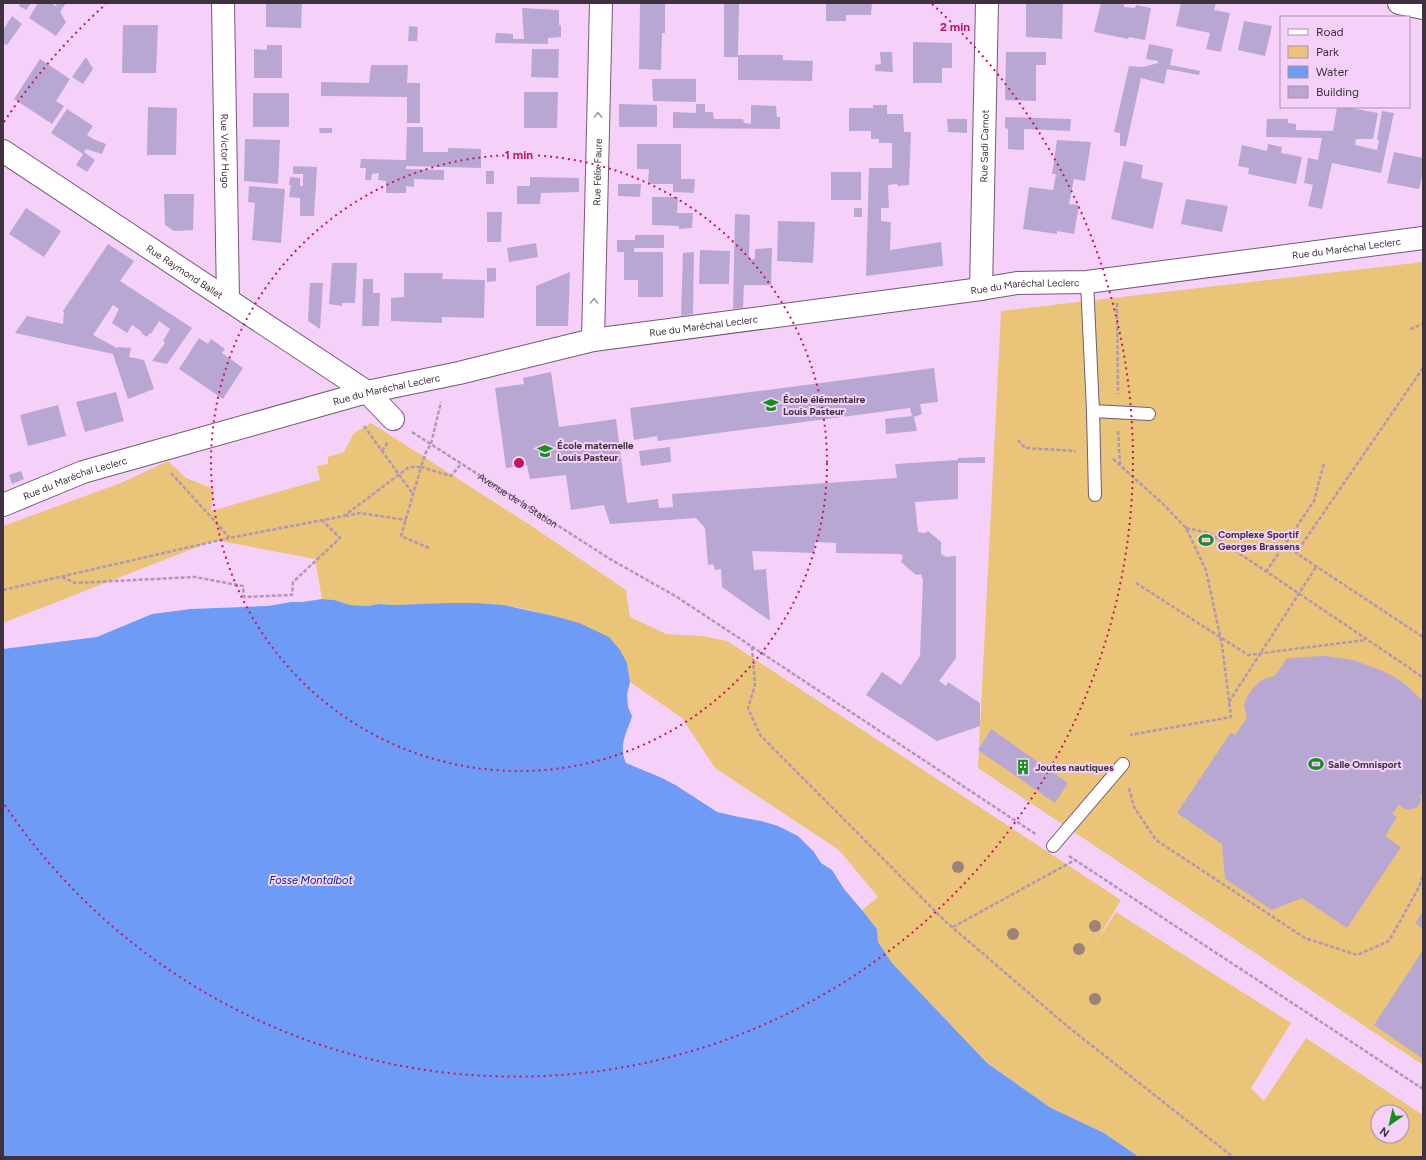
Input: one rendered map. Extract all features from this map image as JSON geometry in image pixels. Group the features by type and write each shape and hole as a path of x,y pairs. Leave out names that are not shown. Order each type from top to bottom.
{"street":[{"name":"Rue Victor Hugo","path":"223,3 228,300"},
{"name":"Rue Félix Faure","path":"593,340 601,3"},
{"name":"Rue Sadi Carnot","path":"981,289 987,3"},
{"path":"1399,3 1423,8"},
{"name":"Rue Raymond Ballet","path":"3,150 366,392"},
{"name":"Rue du Maréchal Leclerc","path":"3,505 83,472 366,392 459,373 593,340 981,289 1016,283 1087,282 1423,238"},
{"path":"366,392 393,420"}],"lane":[{"path":"1087,282 1094,411 1095,495"},
{"path":"1094,411 1149,414"},
{"path":"1053,846 1122,764"}],"path":[{"path":"1117,278 1120,465"},
{"path":"1410,329 1423,324"},
{"path":"1423,368 1296,553 1423,637"},
{"path":"429,548 401,536 426,452 431,444 443,397"},
{"name":"Avenue de la Station","path":"393,420 610,559 677,597"},
{"path":"360,421 413,494"},
{"path":"1018,440 1025,448 1094,451 1115,460 1162,503 1186,528 1206,570 1220,637 1231,717 1130,735"},
{"path":"1266,572 1314,501 1324,463"},
{"path":"344,516 409,467 422,467 451,476 462,464"},
{"path":"171,474 230,538"},
{"path":"3,590 230,538 360,513 406,520"},
{"path":"62,577 75,583 195,577 243,586 244,597 292,595 293,582 340,538 321,520"},
{"path":"1186,528 1210,533 1423,678"},
{"path":"1229,702 1316,566"},
{"path":"1136,583 1248,655 1367,640"},
{"path":"752,647 755,685 748,708 760,735 945,921 1068,1026 1233,1157"},
{"path":"1122,764 1134,807 1156,840 1304,938 1357,955 1389,942 1419,887 1423,876"},
{"path":"953,927 1075,860"}],"green space":[{"name":"Complexe Sportif Georges Brassens","path":"1423,262 1423,1065 978,768 1001,311"},
{"path":"371,423 530,525 626,590 630,617 666,634 703,636 727,641 1121,900 1093,947 1116,912 1291,1023 1251,1088 1264,1101 1306,1038 1406,1104 1370,1104 1370,1144 1410,1144 1410,1106 1423,1115 1423,1157 1139,1157 1104,1133 1051,1108 987,1063 892,963 878,942 877,929 862,910 878,897 839,850 715,768 682,718 630,682 627,663 554,616 503,605 477,603 379,604 368,606 350,605 334,600 322,599 315,559 215,540 3,623 3,526 121,483 168,461 186,478 214,489 211,511 320,480 317,466 328,464 328,457 344,452 354,433"}],"water":[{"name":"Fosse Montalbot","path":"322,599 334,600 350,605 368,606 379,604 395,605 449,603 503,605 579,623 609,637 620,650 627,663 630,682 627,694 628,707 632,716 623,745 626,763 677,786 717,812 778,826 798,836 814,852 821,863 832,870 844,889 877,929 878,942 892,963 987,1063 1051,1108 1104,1133 1139,1157 3,1157 3,649 97,637 152,614 191,609 268,606"}],"building":[{"path":"20,3 31,3 26,10 19,6"},
{"path":"38,3 51,3 57,7 55,3 66,3 60,12 66,22 56,36 29,18"},
{"path":"266,3 302,3 301,28 266,27"},
{"path":"640,3 665,3 665,33 662,33 661,70 639,69"},
{"path":"724,3 739,3 738,55 783,55 783,60 813,61 812,81 738,80 738,57 724,57"},
{"path":"826,3 872,3 871,15 846,15 846,21 826,21"},
{"path":"1026,3 1063,3 1062,39 1026,37"},
{"path":"1101,3 1124,3 1124,7 1135,8 1136,5 1151,8 1145,40 1129,37 1128,39 1094,32"},
{"path":"1181,3 1216,3 1214,10 1230,13 1221,52 1206,49 1210,33 1176,26"},
{"path":"522,8 559,10 561,37 548,38 548,44 495,43 496,33 513,34 513,39 524,39"},
{"path":"12,16 22,24 7,45 3,43 3,30"},
{"path":"1244,21 1272,26 1265,56 1238,50"},
{"path":"123,25 158,25 156,73 122,73"},
{"path":"409,26 418,27 417,41 408,41"},
{"path":"913,42 952,43 952,68 942,68 942,83 913,83"},
{"path":"1149,44 1173,49 1170,65 1200,71 1199,75 1167,69 1164,84 1141,78 1126,146 1120,146 1120,133 1114,132 1129,66 1143,67 1158,63 1158,61 1146,59"},
{"path":"267,45 282,45 282,78 254,78 254,49 267,50"},
{"path":"532,49 559,49 558,78 531,77"},
{"path":"880,52 892,52 893,72 875,71 875,65 881,64"},
{"path":"1006,52 1046,52 1046,65 1036,65 1036,101 1005,100"},
{"path":"86,57 93,69 83,84 72,77"},
{"path":"40,59 70,79 56,101 64,106 52,124 14,99"},
{"path":"371,65 408,65 407,83 420,83 420,123 407,123 407,97 321,96 321,82 369,83"},
{"path":"652,79 696,79 696,102 653,101"},
{"path":"524,92 558,92 557,128 524,128"},
{"path":"253,93 289,93 289,127 253,127"},
{"path":"619,104 657,105 657,127 619,127"},
{"path":"696,104 705,104 705,112 713,112 714,119 743,119 744,123 751,124 751,105 776,106 777,117 780,117 780,129 673,128 673,112 696,113"},
{"path":"873,105 887,105 887,114 903,114 904,132 911,132 909,185 888,185 889,208 881,208 881,221 891,222 890,250 941,242 943,266 866,276 869,168 892,168 892,143 879,143 879,139 871,139 871,131 849,131 849,108 873,108"},
{"path":"148,107 177,108 176,155 147,155"},
{"path":"1337,108 1351,108 1378,113 1373,139 1356,139 1355,145 1377,150 1379,140 1377,140 1382,111 1394,113 1381,173 1332,163 1322,209 1308,206 1313,185 1304,183 1308,158 1318,160 1322,138 1266,137 1267,119 1288,119 1288,123 1296,124 1296,130 1333,131"},
{"path":"67,109 93,126 87,135 106,144 102,154 86,149 84,152 95,160 87,172 76,165 83,154 51,133"},
{"path":"1005,117 1071,119 1070,131 1024,129 1024,150 1008,149 1008,129 1005,128"},
{"path":"947,119 967,119 967,133 948,132"},
{"path":"407,127 423,127 423,152 448,152 448,148 481,149 481,168 406,166 406,169 444,170 444,180 414,179 414,187 406,186 406,193 386,193 386,181 378,180 379,173 372,174 371,180 365,180 366,168 360,168 361,159 406,160"},
{"path":"319,128 332,128 332,133 320,133"},
{"path":"245,139 280,140 278,184 244,181"},
{"path":"1057,140 1091,142 1085,181 1074,179 1069,204 1079,205 1074,234 1057,231 1057,234 1023,229 1029,187 1053,190 1056,174 1052,174"},
{"path":"637,144 681,144 681,179 695,179 694,193 673,192 673,184 648,184 649,169 637,169"},
{"path":"1268,144 1282,147 1281,153 1302,157 1296,184 1248,174 1249,168 1238,166 1242,145 1267,151"},
{"path":"1394,152 1423,158 1423,172 1419,189 1387,183"},
{"path":"1124,161 1143,165 1141,178 1163,183 1153,229 1111,219"},
{"path":"293,166 317,167 314,216 300,216 300,198 289,197 291,185 289,185 290,177 300,178 300,186 303,186 303,174 293,174"},
{"path":"486,171 494,171 494,184 486,184"},
{"path":"831,172 861,172 861,200 831,200"},
{"path":"530,177 579,178 579,192 541,193 540,204 517,204 517,186 530,186"},
{"path":"618,184 641,184 640,197 618,196"},
{"path":"249,186 285,189 281,243 252,240 255,203 248,202"},
{"path":"164,194 194,194 193,230 174,231 165,225"},
{"path":"652,197 678,197 677,213 693,213 692,228 679,229 679,226 652,225"},
{"path":"1186,199 1228,206 1222,232 1181,224"},
{"path":"26,208 61,231 44,257 9,234"},
{"path":"854,208 862,208 862,217 854,217"},
{"path":"487,212 502,212 501,242 487,242"},
{"path":"735,214 750,215 749,259 755,259 755,249 772,248 771,285 744,285 743,308 733,309"},
{"path":"778,221 815,222 813,263 777,261"},
{"path":"635,235 664,235 664,248 634,248 634,252 663,252 663,297 638,297 638,280 624,280 624,252 617,252 617,240 635,240"},
{"path":"536,243 538,257 509,262 507,248"},
{"path":"108,244 134,261 120,281 192,328 167,364 152,361 165,343 163,341 170,329 159,321 151,334 150,333 147,337 132,325 127,333 112,323 119,309 113,305 93,335 117,348 131,348 129,357 144,360 154,389 128,399 113,354 15,333 27,316 63,324 63,311"},
{"path":"700,250 730,251 729,284 699,284"},
{"path":"694,252 693,314 681,316 683,253"},
{"path":"332,263 357,263 355,303 342,303 342,306 329,304"},
{"path":"487,268 496,268 496,281 487,282"},
{"path":"570,272 568,326 536,326 536,286"},
{"path":"404,273 443,273 442,279 485,280 484,318 442,317 442,323 391,321 391,298 404,297"},
{"path":"363,279 373,279 373,293 380,293 379,326 362,326"},
{"path":"310,283 323,283 320,329 308,321"},
{"path":"199,338 208,344 211,339 225,349 222,353 243,368 223,399 179,369"},
{"path":"934,368 938,402 920,404 922,414 914,417 917,431 886,434 885,419 912,416 910,408 658,441 657,436 634,440 630,408"},
{"path":"551,372 559,427 616,419 627,503 658,499 659,508 673,507 672,494 897,478 895,464 985,457 985,463 958,463 958,499 915,502 918,532 925,533 928,531 941,542 941,554 946,557 956,556 956,658 939,681 946,686 948,682 980,703 980,726 937,741 866,695 882,672 901,685 920,656 923,580 921,574 916,575 901,562 903,556 900,554 836,553 836,543 815,542 814,553 752,551 754,570 766,569 770,621 722,587 721,569 715,570 713,564 708,565 705,528 696,518 610,524 604,505 571,510 566,475 530,479 527,465 506,468 495,388 524,384 523,378"},
{"path":"116,392 124,421 85,432 76,402"},
{"path":"58,405 66,436 28,446 20,415"},
{"path":"670,447 671,462 641,466 639,451"},
{"path":"21,471 24,479 12,484 9,475"},
{"name":"Salle Omnisport","path":"1325,656 1353,660 1380,670 1405,684 1423,701 1423,794 1420,795 1421,800 1418,807 1412,809 1405,809 1399,805 1392,814 1397,817 1385,836 1401,847 1347,928 1302,898 1272,910 1225,879 1222,844 1177,813 1231,732 1235,735 1247,718 1244,705 1253,688 1266,678 1275,676 1286,659"},
{"name":"Joutes nautiques","path":"991,729 1068,783 1055,803 978,750"},
{"path":"1423,911 1423,929 1415,923"},
{"path":"1423,950 1423,1059 1374,1025"}],"place":[{"name":"École élémentaire Louis Pasteur","path":"771,405"},
{"name":"École maternelle Louis Pasteur","path":"545,451"},
{"name":"Complexe Sportif Georges Brassens","path":"1206,540"},
{"name":"Salle Omnisport","path":"1316,764"},
{"name":"Joutes nautiques","path":"1023,767"}]}
